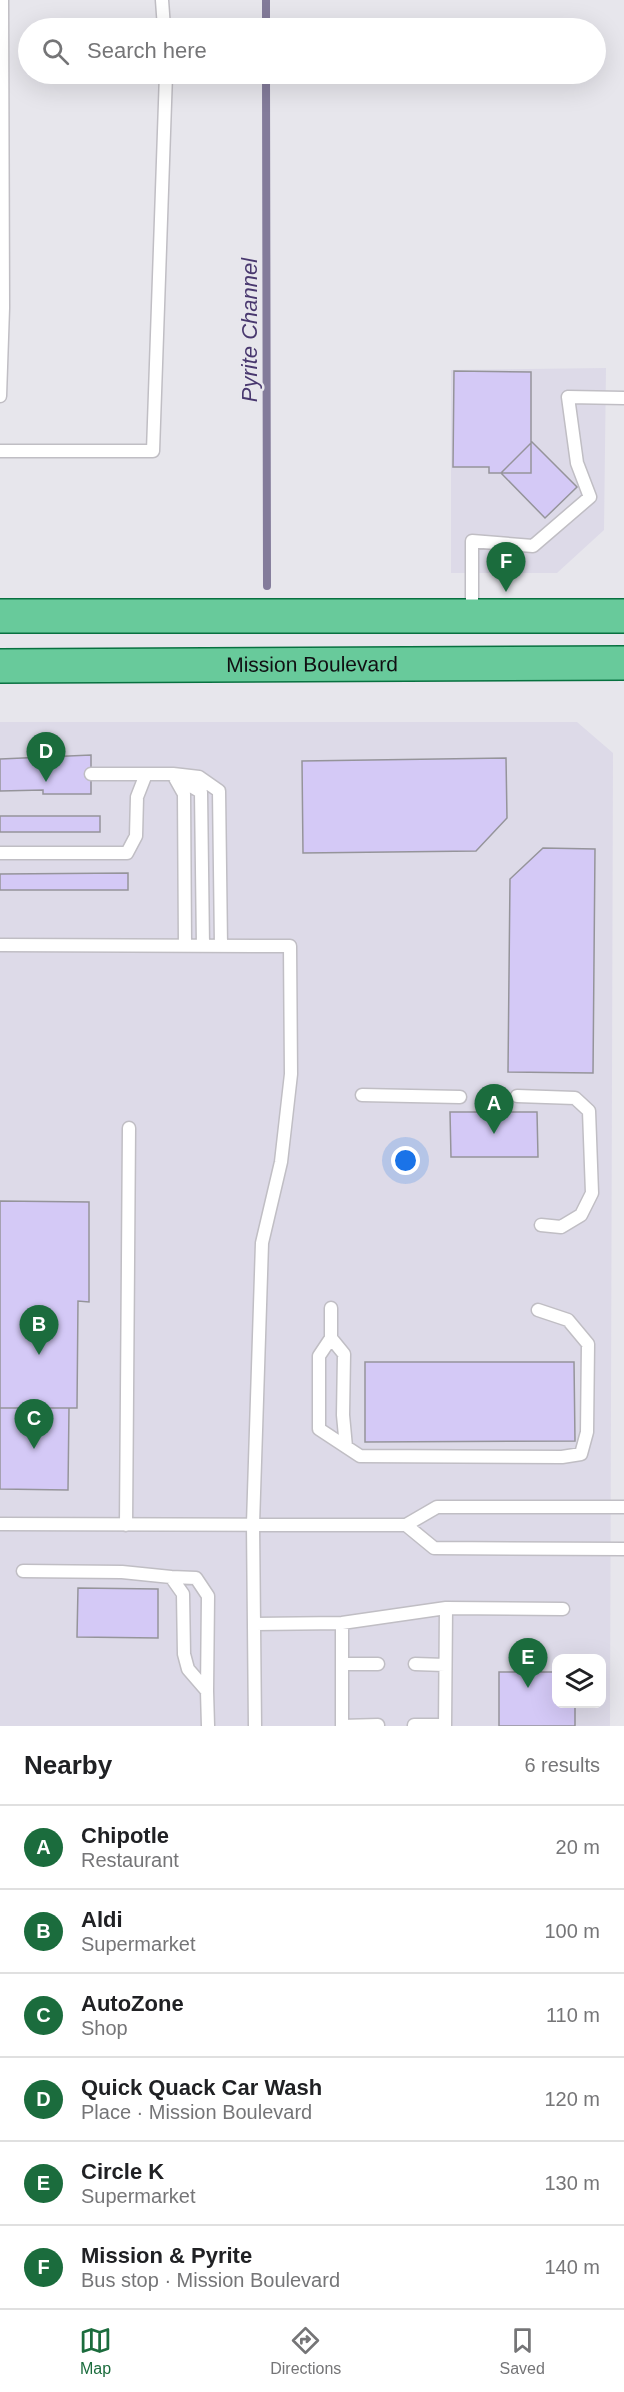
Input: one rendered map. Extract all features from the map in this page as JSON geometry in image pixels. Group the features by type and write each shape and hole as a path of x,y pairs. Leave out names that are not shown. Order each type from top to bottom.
{"main road":[{"path":"0,616 624,616"},
{"name":"Mission Boulevard","path":"0,666 624,663"}],"lane":[{"path":"0,396 2,0"},
{"path":"162,0 163,18"},
{"path":"0,451 153,451 166,84"},
{"path":"472,616 472,541 533,546 590,497 577,463 568,397 624,398"},
{"path":"91,774 172,774 199,777 219,791 221,946"},
{"path":"0,853 127,853 136,836 137,797 146,774"},
{"path":"172,774 201,792 203,946"},
{"path":"172,774 184,794 185,946"},
{"path":"0,945 290,946 291,1074 281,1162 262,1243 253,1524 255,1726"},
{"path":"362,1095 460,1096"},
{"path":"517,1096 575,1098 589,1111 592,1193 581,1215 561,1227 541,1224"},
{"path":"126,1525 129,1128"},
{"path":"331,1308 331,1338 319,1356 319,1429 360,1456 394,1458 562,1457 581,1454 587,1432 588,1344 568,1320 538,1310"},
{"path":"331,1338 344,1354 343,1415 346,1447"},
{"path":"0,1524 406,1525 437,1507 624,1507"},
{"path":"406,1525 434,1548 624,1549"},
{"path":"23,1571 122,1572 196,1578 208,1596 208,1726"},
{"path":"171,1577 183,1594 184,1653 188,1668 207,1691"},
{"path":"255,1623 342,1623 446,1608 563,1609"},
{"path":"414,1725 446,1726 446,1608"},
{"path":"342,1623 342,1726 378,1725"},
{"path":"342,1664 378,1664"},
{"path":"415,1664 446,1665"}],"shaded area":[{"path":"606,368 604,530 557,573 451,573 451,370"},
{"path":"0,722 577,722 613,753 610,1726 0,1726"}],"building":[{"path":"454,371 531,372 531,473 489,473 489,467 453,467"},
{"path":"532,442 577,487 545,518 501,473"},
{"path":"91,755 91,794 43,794 43,790 0,791 0,759"},
{"path":"506,758 507,818 476,851 303,853 302,761"},
{"path":"0,816 100,816 100,832 0,832"},
{"path":"543,848 595,849 593,1073 508,1072 510,879"},
{"path":"128,873 128,890 0,890 0,874"},
{"path":"450,1112 537,1112 538,1157 451,1157"},
{"path":"0,1201 89,1202 89,1302 78,1301 77,1408 0,1408"},
{"path":"365,1362 574,1362 575,1441 365,1442"},
{"path":"0,1408 69,1408 68,1490 0,1489"},
{"path":"78,1588 158,1589 158,1638 77,1637"},
{"path":"499,1672 552,1672 552,1708 575,1708 575,1726 499,1726"}],"waterway":[{"name":"Pyrite Channel","path":"266,0 266,18"},
{"name":"Pyrite Channel","path":"266,84 267,586"}],"place":[{"name":"Mission & Pyrite","path":"506,592"},
{"name":"Quick Quack Car Wash","path":"46,782"},
{"name":"Chipotle","path":"494,1134"},
{"name":"Aldi","path":"39,1355"},
{"name":"AutoZone","path":"34,1449"},
{"name":"Circle K","path":"528,1688"}]}
